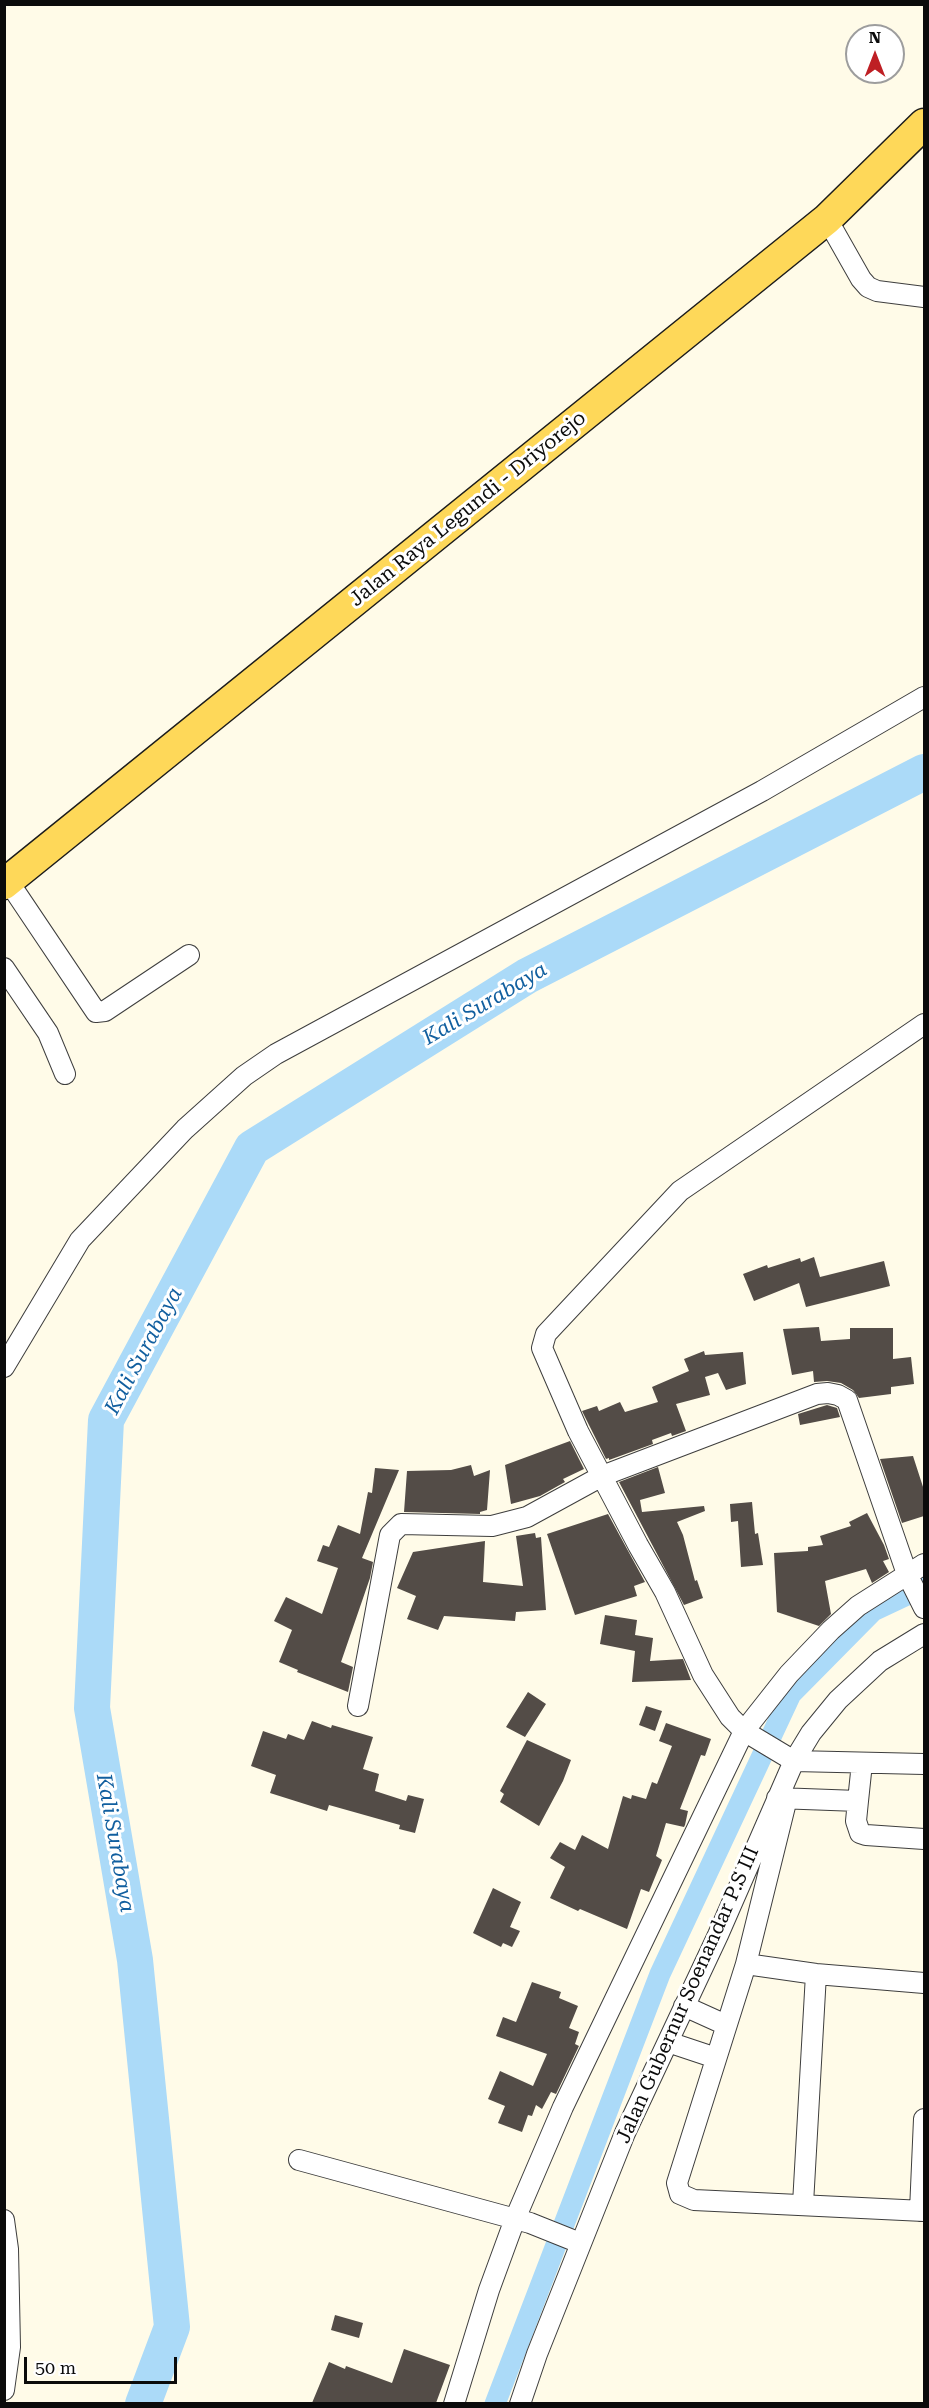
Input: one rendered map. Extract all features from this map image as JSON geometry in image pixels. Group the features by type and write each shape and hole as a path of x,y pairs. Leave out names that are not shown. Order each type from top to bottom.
{"main road":[{"name":"Jalan Raya Legundi - Driyorejo","path":"6,882 827,219 924,124"}],"street":[{"path":"827,219 861,279 868,287 877,291 924,297"},
{"path":"4,1367 80,1240 185,1129 244,1076 276,1054 762,790 924,697"},
{"path":"6,882 96,1012 105,1011 189,955"},
{"path":"4,968 48,1033 65,1074"},
{"path":"924,1024 680,1191 546,1334 542,1348 546,1362 578,1431 665,1592 703,1675 730,1717 748,1733 788,1758 924,1764"},
{"path":"358,1706 390,1535 401,1524 492,1526 527,1517 602,1476 817,1394 828,1393 847,1400 915,1575 924,1608"},
{"path":"454,2403 489,2290 522,2221 563,2107 748,1733 789,1674 831,1630 858,1606 915,1575"},
{"name":"Jalan Gubernur Soenandar P.S III","path":"520,2403 573,2240 782,1798 788,1758 838,1700 880,1660 924,1634"},
{"path":"862,1763 856,1821 860,1833 924,1839"},
{"path":"858,1801 782,1798 746,1964 677,2184 680,2194 694,2200 922,2211 924,2119"},
{"path":"746,1964 816,1974 924,1983"},
{"path":"803,2204 816,1974"},
{"path":"684,2006 726,2025"},
{"path":"668,2042 716,2058"},
{"path":"299,2160 522,2221 573,2240"},
{"path":"4,2220 8,2249 10,2347 4,2390"}],"building":[{"path":"814,1257 820,1277 884,1261 890,1286 806,1307 799,1283 754,1301 743,1274 767,1265 768,1268 800,1258 801,1262"},
{"path":"819,1327 821,1341 850,1339 850,1328 893,1328 893,1359 911,1357 914,1384 891,1387 891,1394 859,1398 853,1390 841,1383 814,1382 813,1371 792,1375 783,1329"},
{"path":"704,1351 705,1355 743,1352 746,1384 726,1390 718,1373 705,1377 710,1395 676,1404 686,1431 672,1436 671,1433 652,1440 653,1444 609,1460 609,1458 606,1459 582,1411 597,1406 599,1411 620,1402 625,1412 658,1402 652,1387 689,1371 684,1359"},
{"path":"827,1405 837,1408 840,1417 800,1425 798,1414"},
{"path":"570,1441 584,1469 563,1479 565,1482 540,1496 511,1504 505,1465"},
{"path":"913,1456 924,1490 924,1516 902,1523 880,1459"},
{"path":"471,1465 474,1476 490,1470 487,1510 480,1514 404,1512 407,1471 451,1470"},
{"path":"658,1467 665,1493 640,1500 642,1512 704,1506 705,1511 677,1522 683,1535 695,1581 697,1580 703,1598 684,1605 619,1482"},
{"path":"375,1468 399,1470 362,1558 373,1562 370,1578 341,1662 353,1667 348,1692 297,1672 298,1670 279,1662 292,1630 274,1621 286,1597 322,1614 338,1568 317,1561 323,1545 329,1547 338,1525 360,1534 368,1492 372,1493"},
{"path":"752,1502 755,1534 758,1533 763,1565 741,1567 738,1521 731,1522 730,1504"},
{"path":"867,1513 884,1545 889,1559 883,1561 889,1572 872,1583 866,1569 825,1581 831,1614 819,1626 777,1612 774,1553 808,1551 808,1547 823,1545 820,1536 851,1526 849,1522"},
{"path":"608,1514 645,1582 634,1586 637,1596 575,1615 547,1534"},
{"path":"535,1533 536,1538 541,1537 546,1610 516,1612 515,1621 444,1616 438,1630 407,1619 416,1596 397,1588 413,1552 485,1541 483,1582 523,1586 516,1536"},
{"path":"605,1615 637,1620 635,1635 653,1638 650,1661 683,1659 691,1680 632,1682 635,1651 600,1644"},
{"path":"528,1692 546,1704 525,1737 506,1727"},
{"path":"646,1706 662,1711 655,1731 639,1725"},
{"path":"312,1721 331,1728 332,1725 373,1737 363,1769 379,1774 375,1791 406,1801 408,1795 424,1799 415,1833 399,1829 400,1825 329,1805 327,1811 270,1793 276,1775 251,1766 263,1731 286,1739 288,1734 304,1740"},
{"path":"666,1723 711,1739 705,1756 701,1755 680,1809 688,1811 685,1825 684,1827 666,1823 656,1856 662,1860 649,1892 641,1889 627,1929 550,1898 565,1867 550,1858 560,1842 575,1850 582,1835 608,1849 623,1796 631,1799 632,1795 646,1799 652,1782 657,1784 672,1746 659,1741"},
{"path":"527,1740 571,1760 563,1781 539,1826 500,1802 504,1794 500,1791"},
{"path":"493,1888 521,1902 510,1927 520,1931 512,1947 503,1943 501,1947 473,1933"},
{"path":"532,1982 561,1992 559,1998 578,2006 569,2028 579,2032 575,2044 579,2046 556,2094 551,2092 542,2109 536,2105 532,2116 528,2115 522,2132 498,2123 505,2106 488,2099 500,2071 533,2086 547,2054 496,2036 503,2017 516,2022"},
{"path":"335,2315 363,2323 359,2338 331,2330"},
{"path":"404,2349 450,2365 436,2403 312,2403 329,2362 392,2383"}],"waterway":[{"name":"Kali Surabaya","path":"143,2404 172,2327 135,1960 92,1708 106,1420 252,1148 527,976 924,772"},
{"path":"495,2404 660,1974 791,1694 873,1611 924,1587"}]}
